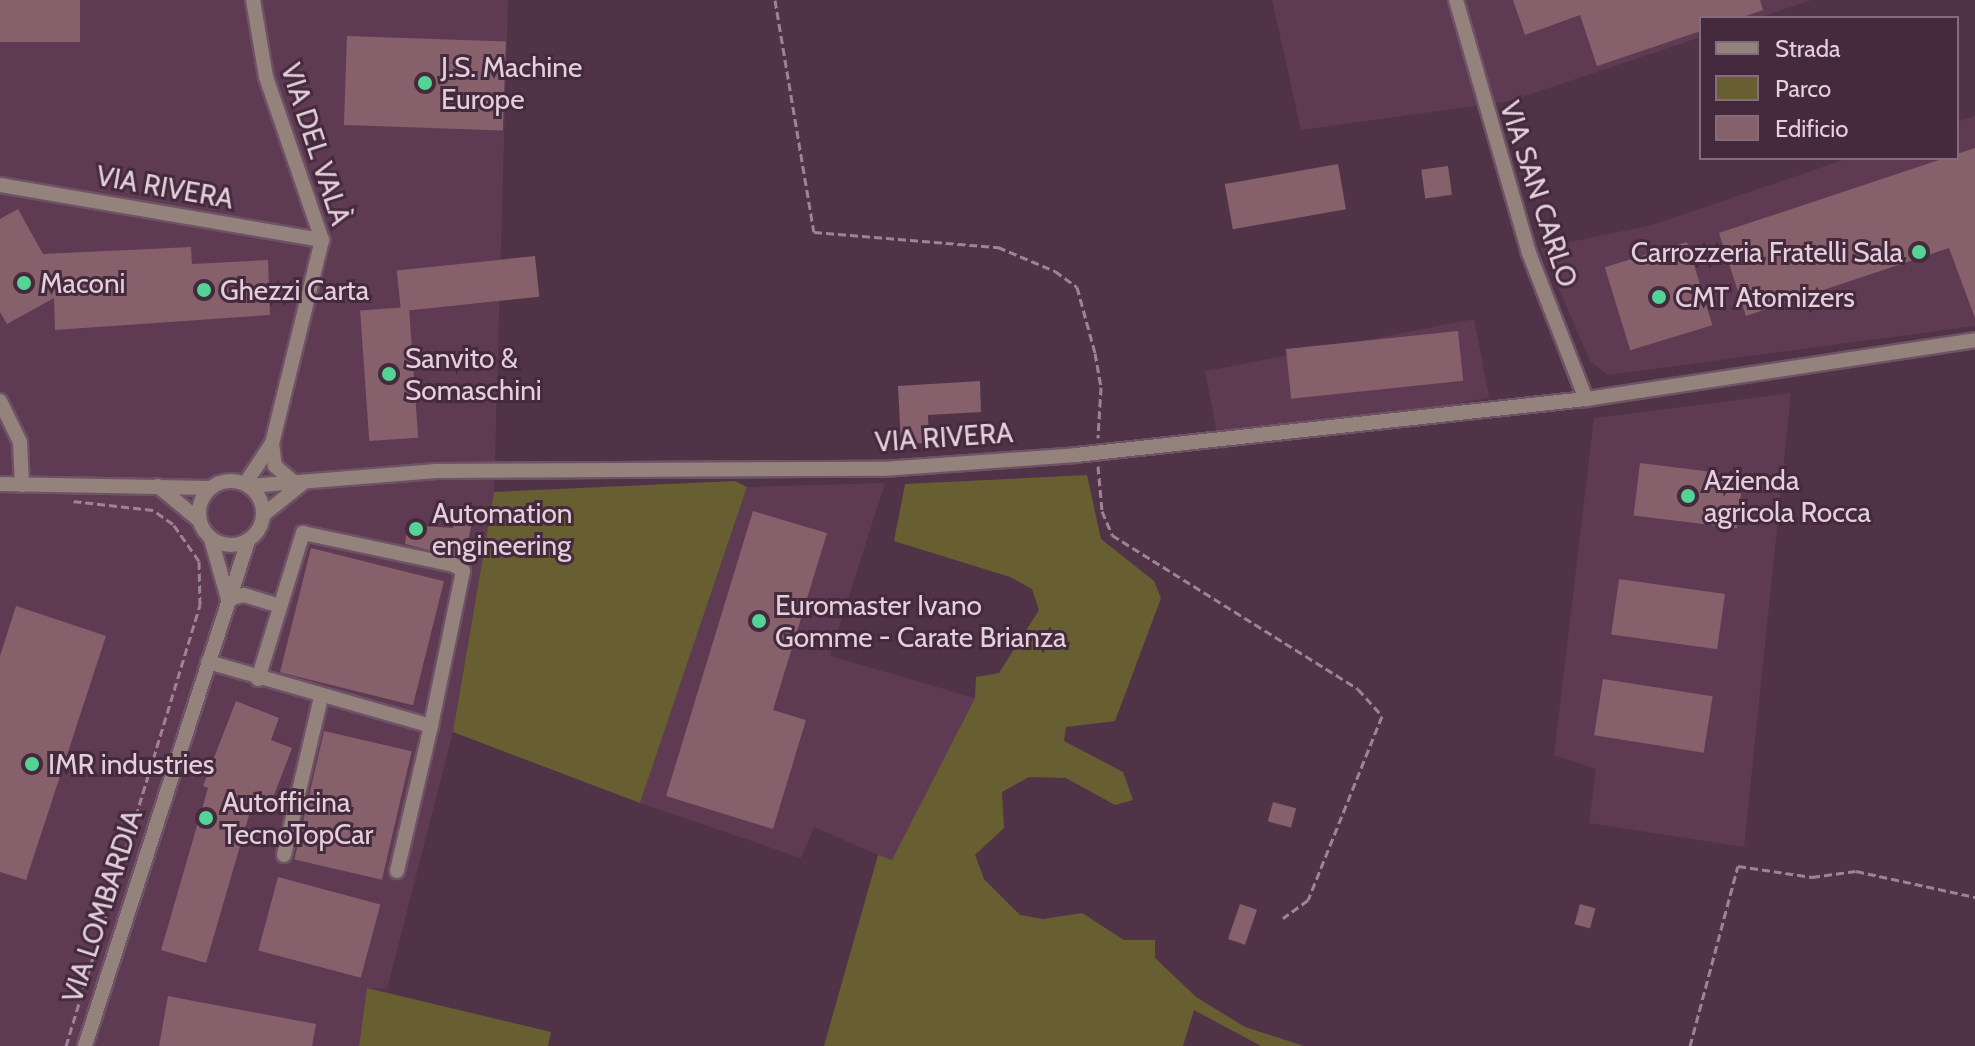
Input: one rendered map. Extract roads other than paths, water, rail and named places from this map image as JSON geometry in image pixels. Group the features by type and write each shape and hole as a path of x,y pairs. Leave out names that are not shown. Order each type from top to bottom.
{"street":[{"name":"VIA DEL VALÀ","path":"247,485 272,443 322,240 266,77 253,0"},
{"name":"VIA SAN CARLO","path":"1456,0 1529,253 1586,399"},
{"name":"VIA RIVERA","path":"0,185 322,240"},
{"name":"VIA RIVERA","path":"247,485 525,469 883,469 1097,454 1586,399 1975,340"},
{"path":"0,401 20,442 22,485"},
{"path":"211,539 229,546 248,541 263,515 298,482 275,466 272,443"},
{"path":"0,484 210,488 228,481 247,485 263,515"},
{"path":"158,486 199,520 211,539 228,599 244,595 280,606"},
{"path":"199,520 200,502 210,488"},
{"path":"258,679 300,539 310,530 461,567 431,726 397,871"},
{"name":"VIA LOMBARDIA","path":"85,1046 248,541"},
{"path":"208,662 258,679 431,726"},
{"path":"284,855 321,697"}],"place":[{"name":"J.S. Machine Europe","path":"425,83"},
{"name":"Carrozzeria Fratelli Sala","path":"1919,252"},
{"name":"Maconi","path":"24,283"},
{"name":"Ghezzi Carta","path":"204,290"},
{"name":"CMT Atomizers","path":"1659,297"},
{"name":"Sanvito & Somaschini","path":"389,374"},
{"name":"Azienda agricola Rocca","path":"1688,496"},
{"name":"Automation engineering","path":"416,529"},
{"name":"Euromaster Ivano Gomme - Carate Brianza","path":"759,621"},
{"name":"IMR industries","path":"32,764"},
{"name":"Autofficina TecnoTopCar","path":"206,818"}]}
